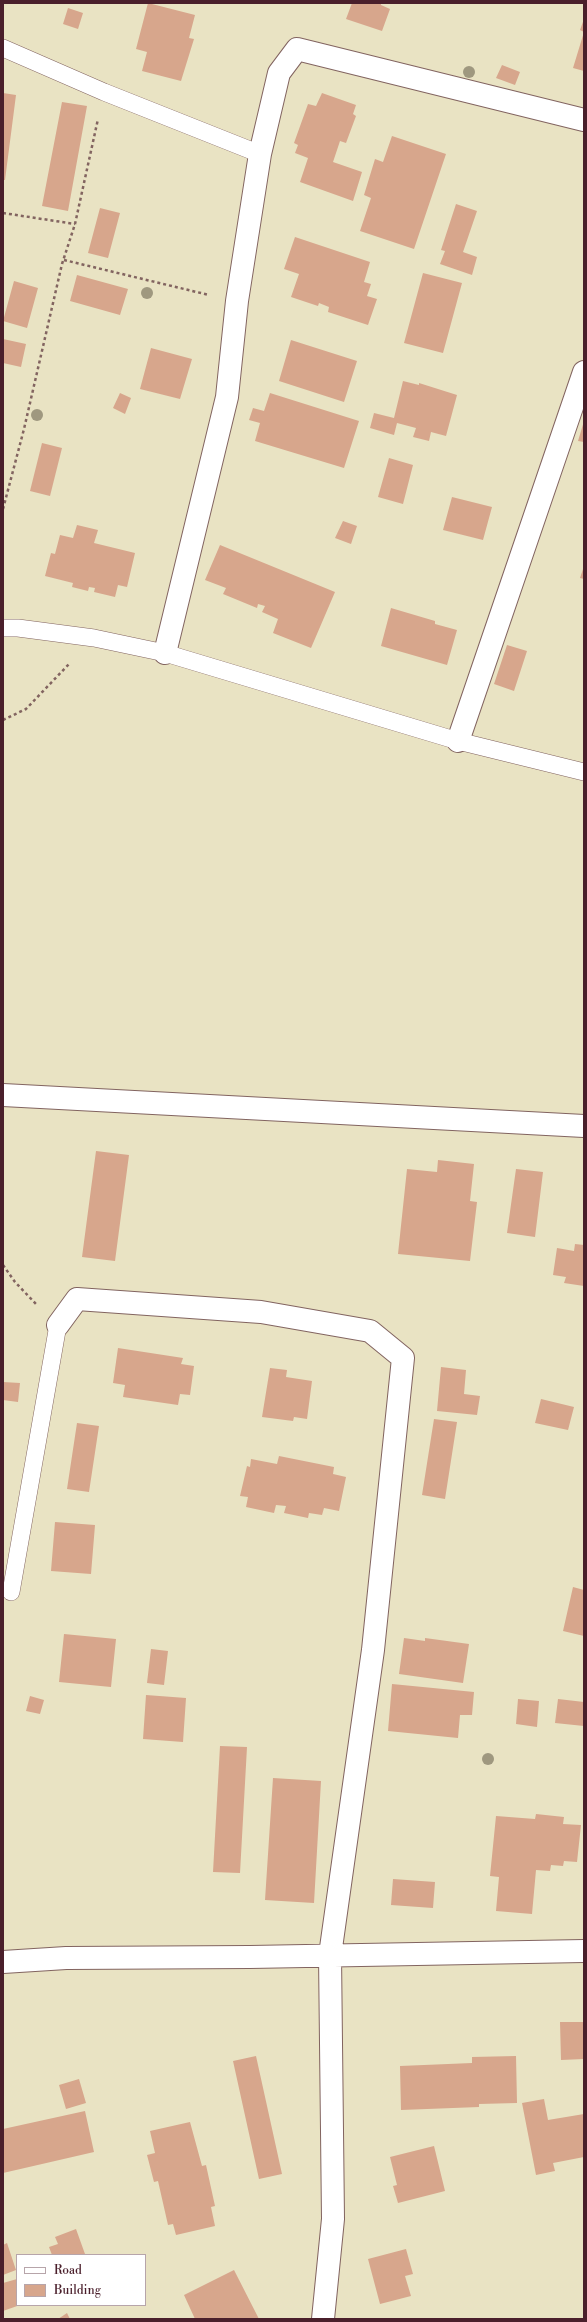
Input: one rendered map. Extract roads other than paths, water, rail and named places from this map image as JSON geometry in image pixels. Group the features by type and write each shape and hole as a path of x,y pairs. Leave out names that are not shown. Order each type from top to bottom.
{"street":[{"path":"165,653 226,397 236,301 260,154 279,73 297,49 584,120"},
{"path":"458,741 584,372"},
{"path":"3,1095 584,1126"},
{"path":"58,1325 77,1299 261,1312 370,1331 403,1358 373,1650 330,1956 333,2219 323,2319"},
{"path":"3,1962 66,1958 330,1956 584,1951"}],"lane":[{"path":"3,48 104,92 260,154"},
{"path":"3,628 18,628 94,638 165,653 458,741 584,772"},
{"path":"11,1592 58,1325"}]}
